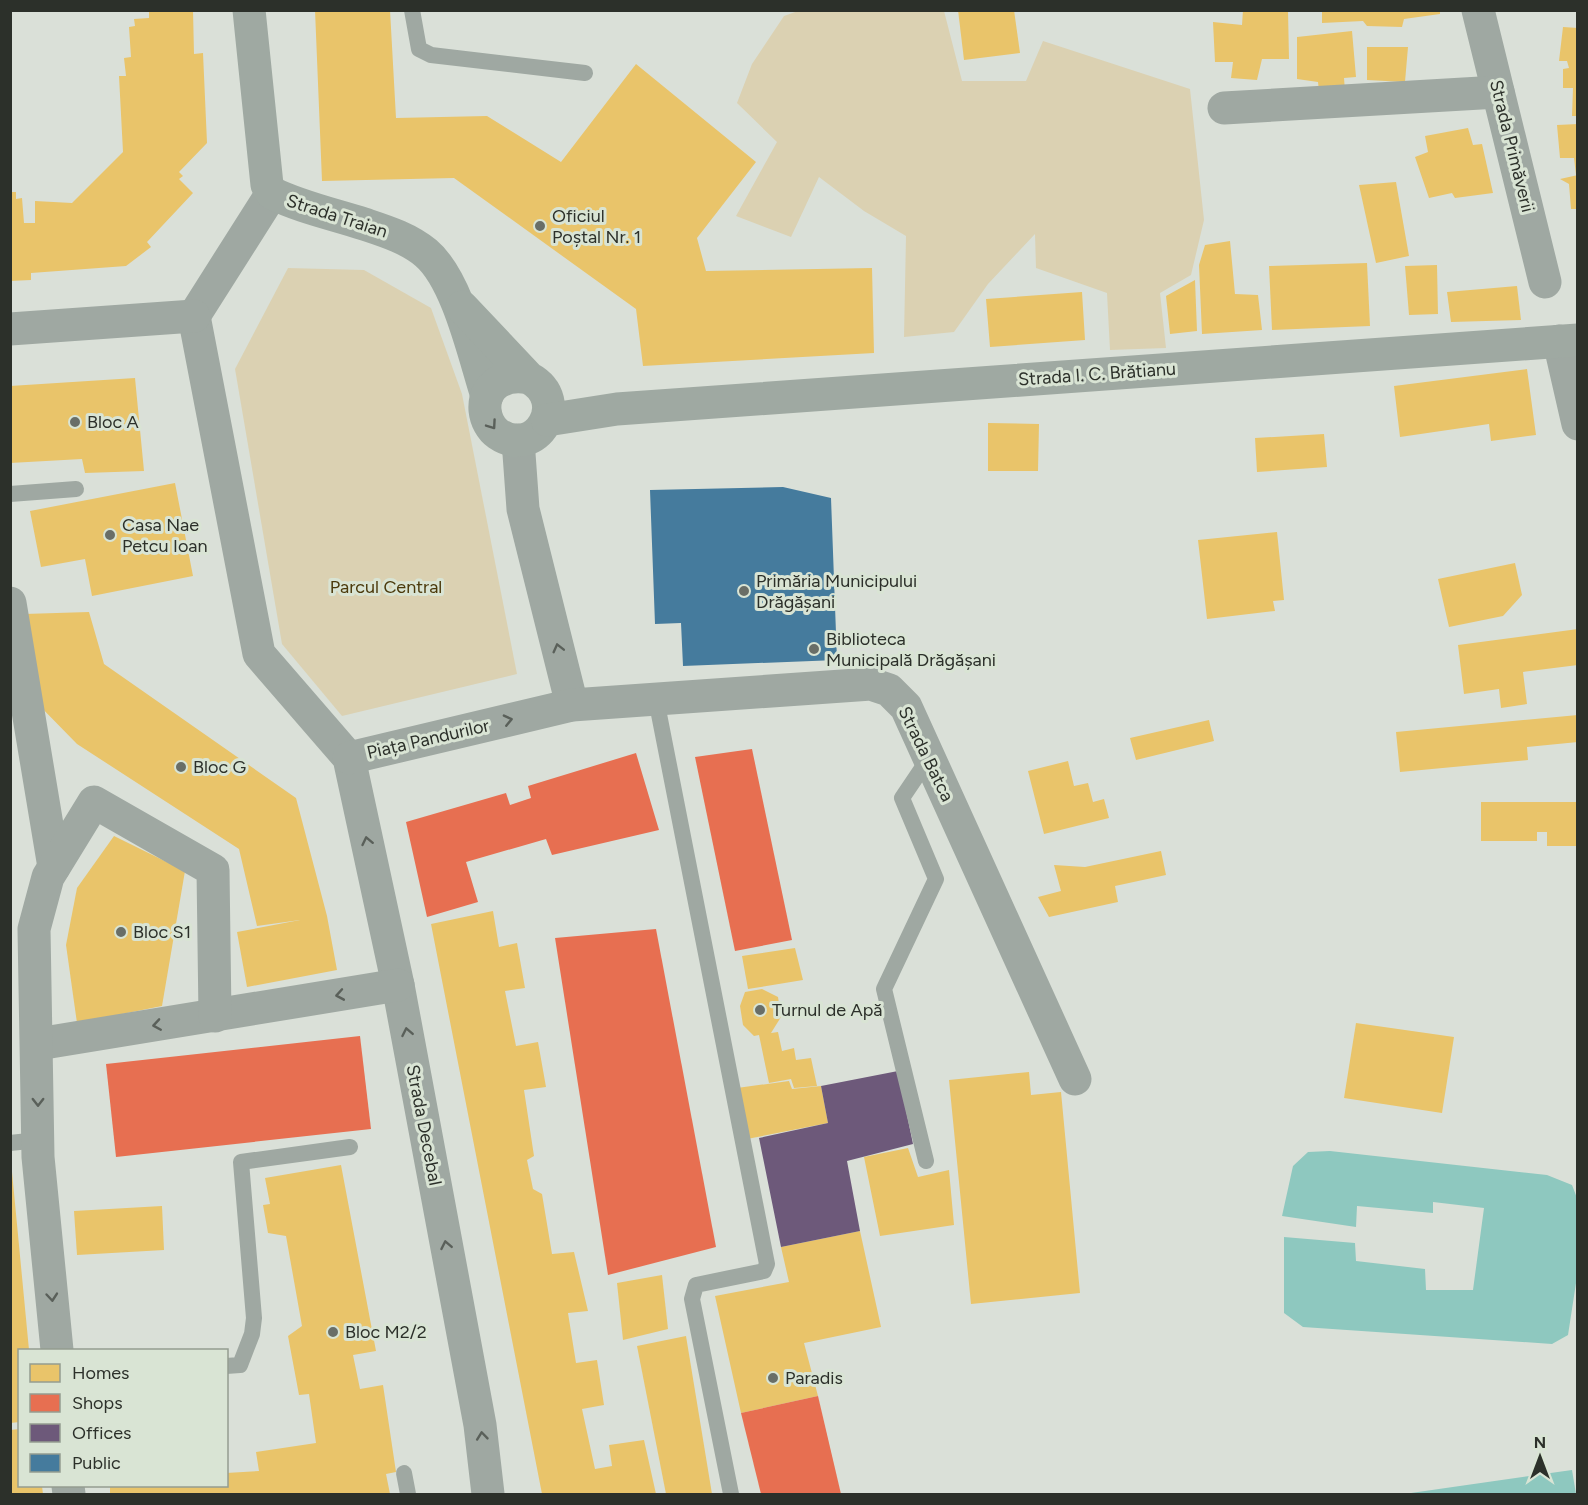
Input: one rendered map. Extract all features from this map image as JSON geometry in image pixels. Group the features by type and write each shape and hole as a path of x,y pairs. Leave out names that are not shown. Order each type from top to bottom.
{"main road":[{"name":"Strada Traian","path":"249,10 267,185 272,193 393,233 417,246 439,266 457,302 487,396"},
{"path":"457,302 534,381 548,401 547,420 535,434 527,439 509,439 493,430 485,414 487,396 492,387 509,376 534,381 617,409"},
{"name":"Strada I. C. Brătianu","path":"547,420 617,409 1568,341"}],"street":[{"name":"Strada Primăverii","path":"1478,10 1545,282"},
{"path":"1224,108 1498,92"},
{"path":"10,329 194,316 272,193"},
{"name":"Piața Pandurilor","path":"194,316 259,654 349,758 572,705"},
{"path":"1568,341 1578,424"},
{"path":"518,440 523,509 572,705"},
{"path":"10,603 54,867"},
{"name":"Strada Batca","path":"572,705 871,684 889,690 906,707 1075,1079"},
{"name":"Strada Decebal","path":"349,758 398,985 480,1425 488,1494"},
{"path":"57,1349 25,1142 38,1044 34,929 48,877 94,802 213,870 215,1016"},
{"path":"38,1044 398,985"}],"lane":[{"path":"412,10 419,49 431,55 585,73"},
{"path":"10,494 76,489"},
{"path":"656,699 767,1264 764,1271 696,1285 692,1299 732,1494"},
{"path":"926,1161 884,989 936,879 902,798 929,758"},
{"path":"228,1366 240,1365 252,1334 254,1318 241,1162 350,1147"},
{"path":"404,1473 408,1494"}],"green space":[{"path":"798,11 944,11 962,81 1026,81 1043,41 1190,89 1204,220 1191,275 1160,293 1166,348 1110,350 1107,293 1036,268 1035,234 988,284 954,332 904,337 906,236 864,211 819,177 791,237 736,216 777,142 737,103 752,64 784,16"},
{"name":"Parcul Central","path":"288,268 364,270 431,308 462,394 517,674 342,716 282,644 235,369"}],"water":[{"path":"1330,1151 1547,1175 1572,1185 1577,1198 1578,1270 1568,1335 1552,1344 1303,1327 1284,1313 1284,1237 1355,1243 1356,1261 1425,1269 1426,1290 1473,1290 1484,1208 1433,1202 1433,1213 1357,1206 1356,1227 1282,1216 1293,1166 1308,1152"},
{"path":"1572,1470 1576,1494 1404,1494"}],"building: Homes":[{"path":"149,10 193,10 194,54 203,53 207,143 179,172 183,176 179,179 193,193 147,242 151,247 126,266 31,273 31,280 10,281 10,192 16,192 16,199 22,198 24,223 35,223 35,201 72,203 123,152 119,76 126,76 124,58 131,57 129,27 135,26 134,19 149,18"},
{"path":"315,10 390,10 396,118 487,116 561,162 636,64 756,162 697,238 706,271 872,268 874,353 643,366 636,309 454,178 322,181"},
{"path":"958,10 1014,10 1020,53 964,60"},
{"path":"1243,10 1288,10 1289,59 1262,59 1257,80 1231,78 1233,62 1215,62 1213,22 1242,25"},
{"path":"1322,10 1440,10 1440,14 1404,19 1402,27 1367,26 1363,21 1322,23"},
{"path":"1563,27 1578,28 1578,116 1572,116 1573,88 1563,88 1563,69 1569,68 1567,61 1559,61"},
{"path":"1352,31 1356,77 1344,78 1345,91 1319,91 1318,82 1297,79 1297,37"},
{"path":"1367,47 1408,47 1405,82 1367,80"},
{"path":"1578,124 1578,175 1576,175 1574,158 1560,158 1557,125"},
{"path":"1468,128 1473,145 1482,144 1493,193 1455,198 1452,193 1429,198 1415,157 1428,152 1425,136"},
{"path":"1578,175 1578,209 1571,209 1569,184 1560,179"},
{"path":"1396,182 1409,256 1376,263 1359,185"},
{"path":"1230,241 1235,294 1258,295 1262,330 1202,334 1199,265 1205,245"},
{"path":"1367,263 1370,326 1272,330 1269,266"},
{"path":"1437,265 1438,314 1409,315 1405,266"},
{"path":"1195,280 1197,331 1170,334 1166,296"},
{"path":"1517,286 1521,320 1451,322 1447,292"},
{"path":"1082,292 1085,340 990,347 986,299"},
{"path":"1527,369 1536,435 1491,441 1489,424 1400,437 1394,386"},
{"name":"Bloc A","path":"135,378 144,471 85,473 82,459 10,463 10,386"},
{"path":"988,423 1039,424 1038,471 988,471"},
{"path":"1324,434 1327,467 1257,472 1255,438"},
{"name":"Casa Nae Petcu Ioan","path":"175,483 193,576 92,596 85,559 41,567 30,511"},
{"path":"1277,532 1284,600 1273,601 1275,611 1207,619 1198,540"},
{"path":"1515,563 1522,595 1503,616 1449,627 1438,579"},
{"name":"Bloc G","path":"89,612 104,664 296,798 327,916 337,970 247,987 237,932 300,920 257,926 239,849 77,744 32,698 24,614"},
{"path":"1578,629 1578,665 1523,672 1527,704 1501,708 1499,689 1464,694 1458,645"},
{"path":"1578,715 1578,742 1527,747 1528,760 1400,772 1396,732"},
{"path":"1209,720 1214,741 1136,760 1130,738"},
{"path":"1068,761 1074,786 1088,783 1093,802 1104,799 1109,818 1044,834 1028,771"},
{"path":"1481,802 1578,802 1578,846 1547,846 1547,832 1537,832 1537,841 1481,841"},
{"name":"Bloc S1","path":"114,836 185,871 162,1006 77,1023 66,945 77,888"},
{"path":"1161,851 1166,875 1115,886 1118,902 1049,917 1038,897 1061,891 1054,865 1085,867"},
{"path":"493,911 499,947 517,943 525,988 505,991 516,1046 538,1042 546,1087 524,1090 534,1156 527,1160 533,1189 542,1194 552,1254 574,1252 588,1311 568,1313 576,1363 597,1360 604,1405 582,1409 595,1469 612,1466 609,1445 644,1440 656,1494 542,1494 431,924"},
{"path":"795,948 803,980 748,989 742,956"},
{"path":"762,989 778,997 781,1017 771,1033 778,1032 782,1051 794,1048 796,1060 811,1058 817,1086 794,1088 791,1079 769,1083 759,1035 754,1036 743,1025 740,1006 745,992"},
{"path":"1356,1023 1454,1037 1442,1113 1344,1098"},
{"path":"1029,1072 1031,1095 1061,1092 1080,1293 971,1304 949,1080"},
{"path":"789,1081 792,1089 821,1086 828,1123 747,1139 737,1088"},
{"path":"908,1148 918,1177 949,1170 954,1225 880,1236 864,1157"},
{"name":"Bloc M2/2","path":"341,1165 376,1351 353,1355 360,1389 383,1385 396,1472 386,1474 390,1494 110,1494 110,1487 228,1487 228,1473 259,1471 256,1452 316,1443 309,1394 299,1395 288,1336 302,1326 286,1236 268,1233 263,1205 270,1204 265,1178"},
{"path":"10,1172 12,1172 29,1349 18,1349 18,1422 10,1423"},
{"path":"162,1206 164,1250 77,1255 74,1211"},
{"path":"860,1231 881,1327 804,1343 818,1396 741,1413 715,1296 789,1282 781,1247"},
{"path":"662,1275 668,1329 623,1340 617,1283"},
{"path":"686,1336 712,1494 666,1494 637,1346"},
{"path":"18,1429 18,1487 42,1487 43,1494 10,1494 10,1430"}],"building: Shops":[{"path":"752,749 792,940 735,951 695,757"},
{"path":"636,753 659,830 552,855 546,839 466,862 478,902 427,917 406,822 506,793 510,805 531,798 528,786"},
{"path":"656,929 716,1247 608,1275 555,938"},
{"path":"360,1036 371,1129 116,1157 106,1064"},
{"path":"818,1396 841,1494 761,1494 741,1413"}],"building: Offices":[{"path":"898,1071 913,1144 847,1161 860,1231 781,1247 759,1138 828,1123 821,1086"}],"building: Public":[{"name":"Primăria Municipului Drăgășani","path":"783,487 831,498 837,660 683,666 681,623 655,624 650,490"}],"place":[{"name":"Oficiul Poștal Nr. 1","path":"540,226"},
{"name":"Bloc A","path":"75,422"},
{"name":"Casa Nae Petcu Ioan","path":"110,535"},
{"name":"Primăria Municipului Drăgășani","path":"744,591"},
{"name":"Biblioteca Municipală Drăgășani","path":"814,649"},
{"name":"Bloc G","path":"181,767"},
{"name":"Bloc S1","path":"121,932"},
{"name":"Turnul de Apă","path":"760,1010"},
{"name":"Bloc M2/2","path":"333,1332"},
{"name":"Paradis","path":"773,1378"}]}
